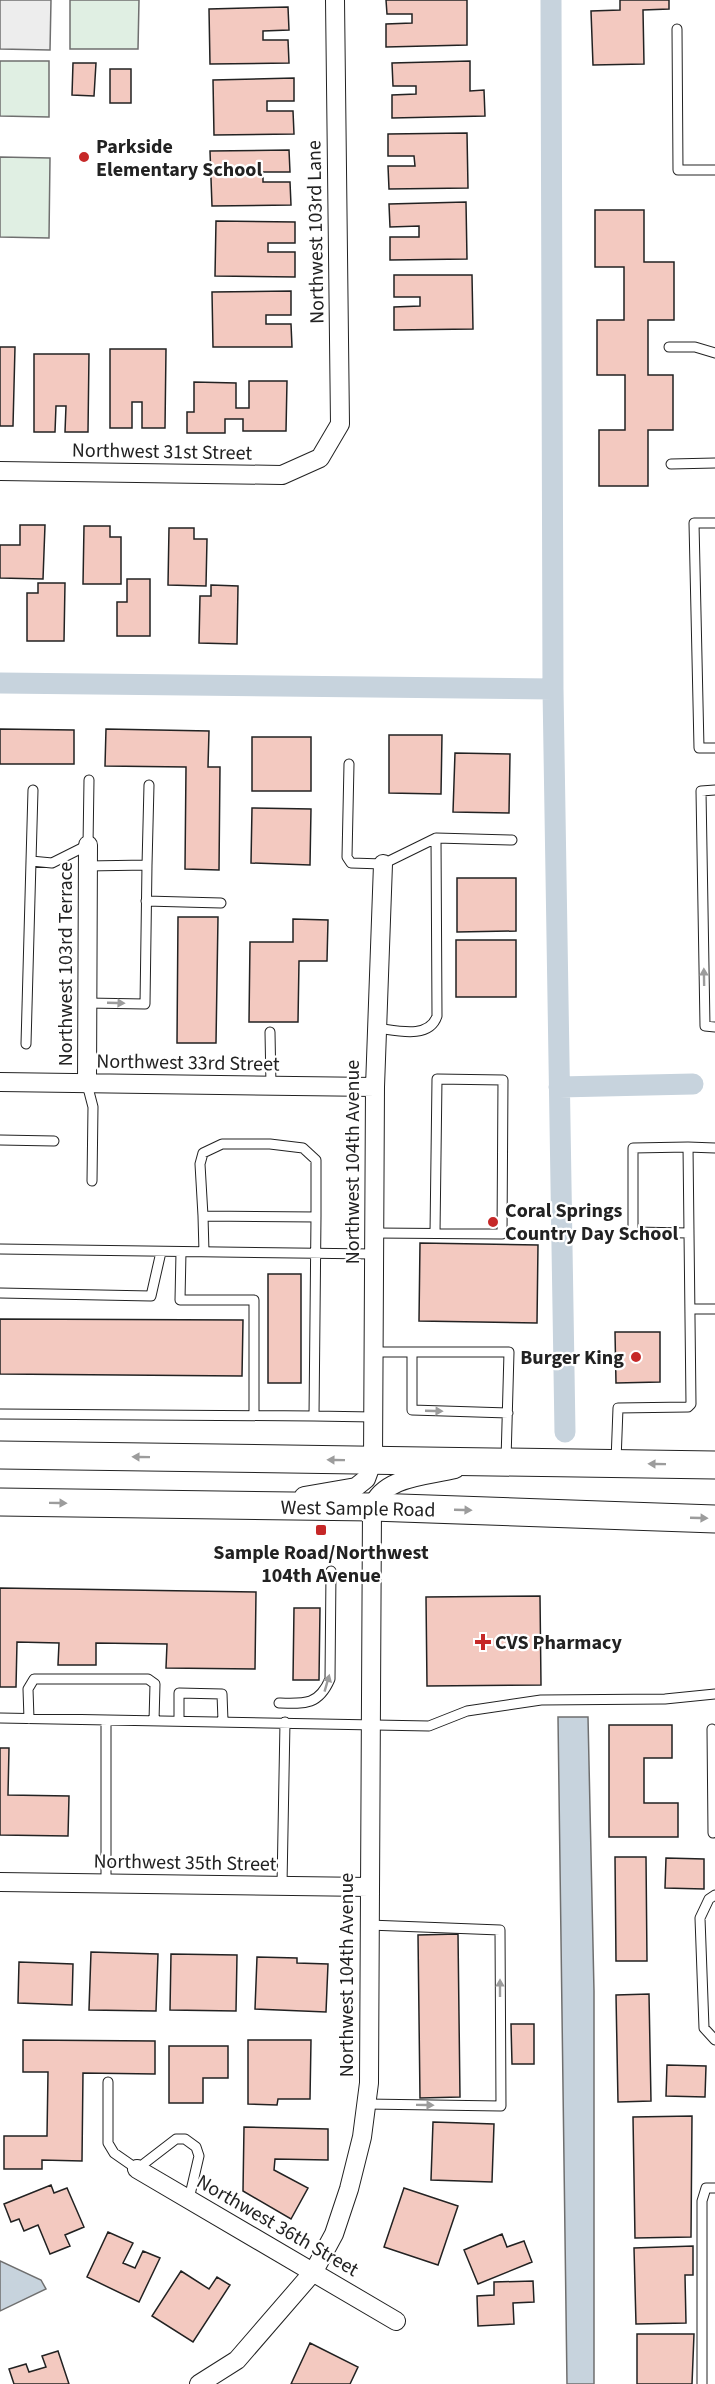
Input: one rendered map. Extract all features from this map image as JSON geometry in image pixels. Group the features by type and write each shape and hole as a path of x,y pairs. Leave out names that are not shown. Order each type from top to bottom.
{"main road":[{"path":"0,1455 715,1465"},
{"name":"West Sample Road","path":"0,1502 372,1507 715,1519"}],"street":[{"name":"Northwest 103rd Lane","path":"320,458 340,424 335,0"},
{"name":"Northwest 31st Street","path":"0,471 282,475 320,458"},
{"name":"Northwest 103rd Terrace","path":"87,845 87,1084"},
{"name":"Northwest 104th Avenue","path":"373,1460 375,1087 383,864"},
{"name":"Northwest 33rd Street","path":"0,1082 375,1087"},
{"path":"231,1505 356,1487 366,1479 373,1460"},
{"path":"372,1507 377,1495 398,1482 496,1462"},
{"name":"Northwest 104th Avenue","path":"199,2384 237,2360 314,2271 334,2234 349,2189 366,2104 369,2082 372,1507"},
{"name":"Northwest 35th Street","path":"0,1882 369,1887"},
{"name":"Northwest 36th Street","path":"137,2169 396,2320"}],"lane":[{"path":"677,29 678,170 715,170"},
{"path":"669,347 695,347 715,353"},
{"path":"671,464 715,463"},
{"path":"715,523 694,523 699,748 715,748"},
{"path":"350,765 347,857 351,863 383,864 436,838 512,840"},
{"path":"31,861 52,863 87,845 89,780"},
{"path":"87,1002 145,1004 149,785"},
{"path":"26,1044 33,790"},
{"path":"715,790 700,791 705,1026 715,1027"},
{"path":"376,1028 423,1030 435,1023 437,1016 436,838"},
{"path":"87,866 147,865"},
{"path":"146,901 221,903"},
{"path":"270,1032 271,1086"},
{"path":"374,1233 502,1234 503,1080 437,1079 435,1233"},
{"path":"87,1084 93,1107 92,1181"},
{"path":"0,1140 54,1141"},
{"path":"204,1252 200,1164 203,1153 222,1144 270,1144 303,1148 316,1160 314,1416"},
{"path":"616,1463 618,1408 688,1407 691,1404 688,1147"},
{"path":"689,1233 633,1232 633,1148 715,1148"},
{"path":"202,1216 316,1217"},
{"path":"0,1250 374,1254"},
{"path":"0,1293 151,1296 161,1251"},
{"path":"181,1252 180,1300 254,1300 254,1415"},
{"path":"690,1310 715,1310"},
{"path":"374,1352 509,1352 508,1413 496,1462"},
{"path":"412,1352 412,1410 508,1413"},
{"path":"0,1414 373,1417"},
{"path":"279,1703 310,1702 324,1694 330,1679 331,1571"},
{"path":"28,1719 28,1689 34,1679 148,1679 155,1684 154,1721"},
{"path":"179,1721 179,1693 222,1694 223,1721"},
{"path":"0,1718 438,1725 467,1712 541,1700 664,1699 715,1694"},
{"path":"106,1720 106,1883"},
{"path":"282,1885 285,1722"},
{"path":"712,1730 713,1833"},
{"path":"715,1895 709,1899 700,1918 704,2028 715,2040"},
{"path":"366,2104 501,2106 500,1929 369,1925"},
{"path":"108,2082 108,2143 114,2153 137,2169 176,2139 185,2139 196,2147 199,2156 189,2199"},
{"path":"702,2384 702,2201 706,2188 715,2188"}],"green space":[{"path":"70,0 139,0 138,49 70,49"},
{"path":"0,61 49,61 49,117 0,116"},
{"path":"0,157 50,158 49,238 0,237"}],"shaded area":[{"path":"0,0 51,0 50,50 0,49"},
{"path":"558,1717 588,1717 594,1991 594,2384 567,2384"},
{"path":"0,2261 41,2280 46,2289 0,2311"}],"building":[{"path":"386,0 467,0 467,45 386,47 386,24 412,23 412,14 387,14"},
{"path":"620,0 669,0 669,9 643,10 644,64 593,65 591,11 620,10"},
{"path":"288,7 289,30 263,31 263,40 288,40 289,63 210,64 209,9"},
{"path":"470,61 470,91 484,90 485,116 392,118 392,95 416,94 416,86 393,86 392,63"},
{"path":"73,63 96,63 94,96 72,95"},
{"path":"110,69 131,69 131,103 110,103"},
{"path":"294,78 294,101 267,101 267,111 293,111 294,134 214,135 213,80"},
{"path":"467,133 468,188 389,189 388,166 415,166 414,156 388,156 388,134"},
{"path":"289,150 290,172 263,172 263,182 290,182 291,205 212,206 210,151"},
{"path":"466,202 467,259 390,260 390,237 419,237 419,226 390,227 389,204"},
{"path":"595,210 644,210 644,262 674,262 674,320 648,320 648,375 673,375 673,430 648,430 648,486 599,486 599,430 625,430 625,375 597,375 597,320 624,320 624,267 595,267"},
{"path":"216,221 295,222 295,243 268,243 268,252 295,252 295,277 215,276"},
{"path":"394,275 472,275 473,329 394,330 394,307 420,306 420,297 394,297"},
{"path":"291,291 291,315 266,315 266,324 291,324 292,347 213,347 212,292"},
{"path":"0,347 15,347 13,426 0,426"},
{"path":"110,349 166,349 165,428 142,428 142,402 132,402 132,428 110,428"},
{"path":"34,354 89,354 88,432 65,432 66,406 56,406 55,432 34,432"},
{"path":"249,381 287,381 286,431 243,431 243,419 225,419 225,433 187,433 187,412 194,412 194,382 236,383 236,408 249,408"},
{"path":"20,525 45,525 43,579 0,578 0,545 20,545"},
{"path":"84,526 110,526 110,537 121,537 121,584 83,584"},
{"path":"169,528 194,528 194,539 207,539 206,586 168,585"},
{"path":"127,579 150,579 150,636 117,636 117,602 127,602"},
{"path":"38,583 65,583 64,641 27,641 27,593 38,593"},
{"path":"211,585 238,586 237,644 199,643 200,596 211,596"},
{"path":"0,729 74,730 74,764 0,764"},
{"path":"106,729 209,731 208,767 220,767 219,870 185,869 186,767 105,766"},
{"path":"389,735 442,735 441,794 389,793"},
{"path":"252,737 311,737 311,791 252,791"},
{"path":"455,753 510,754 509,813 453,812"},
{"path":"252,808 311,809 310,865 251,863"},
{"path":"457,878 516,878 516,931 457,932"},
{"path":"178,917 218,917 216,1043 177,1043"},
{"path":"293,919 328,920 327,961 299,961 298,1022 249,1022 250,942 293,942"},
{"path":"456,940 516,940 516,997 456,997"},
{"path":"420,1243 538,1245 537,1323 419,1321"},
{"path":"268,1274 301,1274 301,1383 268,1383"},
{"path":"0,1319 243,1320 242,1376 0,1374"},
{"path":"615,1332 660,1332 660,1382 616,1383"},
{"path":"0,1588 256,1592 255,1669 166,1668 167,1644 96,1643 96,1665 58,1665 59,1643 17,1642 16,1687 0,1687"},
{"name":"CVS Pharmacy","path":"540,1596 541,1685 427,1686 426,1597"},
{"path":"294,1608 320,1608 319,1680 293,1680"},
{"path":"609,1725 672,1725 672,1758 644,1758 644,1803 678,1803 678,1837 609,1837"},
{"path":"0,1748 9,1748 8,1795 69,1796 68,1836 0,1835"},
{"path":"615,1857 646,1857 647,1961 616,1961"},
{"path":"666,1858 704,1859 704,1889 665,1888"},
{"path":"458,1934 460,2097 420,2098 418,1935"},
{"path":"91,1952 158,1954 156,2011 89,2010"},
{"path":"171,1954 237,1955 236,2011 170,2010"},
{"path":"257,1957 297,1958 297,1963 328,1964 326,2012 255,2009"},
{"path":"19,1962 73,1964 72,2005 18,2003"},
{"path":"649,1994 651,2101 618,2102 616,1995"},
{"path":"511,2024 534,2024 534,2064 512,2064"},
{"path":"23,2040 155,2041 155,2074 83,2073 82,2161 42,2160 42,2169 4,2169 4,2136 47,2136 48,2072 23,2072"},
{"path":"248,2040 311,2040 310,2099 278,2099 277,2105 248,2104"},
{"path":"169,2046 228,2046 228,2078 203,2078 203,2103 169,2103"},
{"path":"667,2065 706,2066 705,2097 666,2096"},
{"path":"692,2116 691,2237 635,2238 633,2117"},
{"path":"433,2122 494,2124 492,2182 431,2180"},
{"path":"244,2127 328,2129 328,2160 275,2159 274,2170 308,2188 291,2219 243,2191"},
{"path":"51,2185 54,2193 67,2188 84,2227 65,2235 70,2246 50,2254 38,2225 24,2231 19,2219 11,2222 4,2204"},
{"path":"404,2188 458,2206 438,2265 384,2247"},
{"path":"108,2232 133,2243 123,2263 135,2268 143,2251 160,2258 139,2302 87,2277"},
{"path":"502,2234 507,2247 524,2241 532,2262 478,2284 464,2250"},
{"path":"693,2246 693,2275 685,2275 686,2323 636,2324 634,2248"},
{"path":"181,2271 209,2289 217,2277 230,2285 193,2342 152,2316"},
{"path":"533,2281 534,2302 513,2303 514,2324 478,2326 477,2296 494,2295 494,2282"},
{"path":"637,2334 694,2334 692,2384 637,2384"},
{"path":"310,2343 358,2367 350,2384 291,2384"},
{"path":"58,2351 69,2384 14,2384 9,2369 26,2364 29,2372 46,2367 42,2356"}],"waterway":[{"path":"551,0 553,689"},
{"path":"0,683 553,689 565,1432"},
{"path":"559,1087 693,1084"}],"place":[{"name":"Parkside Elementary School","path":"84,157"},
{"name":"Coral Springs Country Day School","path":"493,1222"},
{"name":"Burger King","path":"636,1357"},
{"name":"Sample Road/Northwest 104th Avenue","path":"321,1530"},
{"name":"CVS Pharmacy","path":"483,1642"}]}
